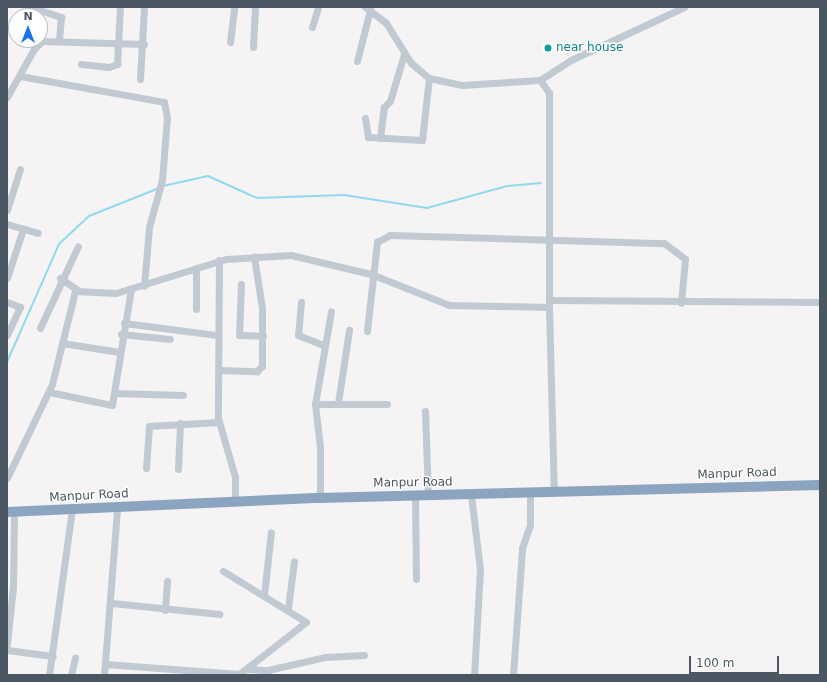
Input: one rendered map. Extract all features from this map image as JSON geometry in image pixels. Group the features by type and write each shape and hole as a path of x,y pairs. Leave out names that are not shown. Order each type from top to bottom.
{"highway":[{"name":"Manpur Road","path":"10,512 320,498 530,494 820,485"}],"street":[{"path":"30,7 63,19 57,40"},
{"path":"81,64 115,66 120,42 120,7"},
{"path":"140,79 144,44 144,7"},
{"path":"230,42 234,7"},
{"path":"253,47 255,7"},
{"path":"312,27 318,7"},
{"path":"357,61 368,8 391,28 404,54 429,78 462,85 540,80 571,60 684,7"},
{"path":"7,97 34,49 42,41 57,40 144,44"},
{"path":"380,138 384,108 390,101 404,54"},
{"path":"20,76 164,102 167,117 162,180 153,208 144,286"},
{"path":"366,118 367,137 422,140 429,78"},
{"path":"540,80 551,102 548,241 554,493"},
{"path":"7,210 20,168"},
{"path":"7,224 38,233"},
{"path":"7,278 23,229"},
{"path":"367,331 371,274 377,242 384,236 664,243 685,259 681,303"},
{"path":"40,328 60,278 78,246"},
{"path":"60,278 78,290 116,293 144,286 219,260 292,255 371,274 449,306 820,302"},
{"path":"219,370 259,370 263,336 254,257"},
{"path":"219,260 217,335 219,422 235,477 235,501"},
{"path":"196,268 196,309"},
{"path":"241,284 239,334 263,336"},
{"path":"49,392 108,406 114,403 121,334 131,289"},
{"path":"7,478 49,392 62,343 72,294 78,290"},
{"path":"7,302 20,307 7,335"},
{"path":"301,302 298,335 323,345"},
{"path":"320,498 320,447 315,404 323,345 331,311"},
{"path":"124,322 217,335"},
{"path":"338,403 349,330"},
{"path":"121,334 170,339"},
{"path":"62,343 120,352"},
{"path":"115,393 183,395"},
{"path":"315,404 387,404"},
{"path":"425,411 428,496"},
{"path":"146,468 148,427 180,423 219,422"},
{"path":"178,469 180,423"},
{"path":"513,675 522,548 530,525 530,494"},
{"path":"471,495 480,569 474,675"},
{"path":"414,497 416,579"},
{"path":"104,675 112,603 117,508"},
{"path":"49,675 53,656 72,509"},
{"path":"7,644 9,609 10,512"},
{"path":"264,595 271,532"},
{"path":"288,608 294,562"},
{"path":"223,571 288,608 306,624 241,672"},
{"path":"165,610 167,581"},
{"path":"112,603 165,610 219,614"},
{"path":"7,650 53,656"},
{"path":"105,664 241,672 268,670 325,657 364,655"},
{"path":"71,675 75,657"}],"waterway":[{"path":"163,186 208,176 257,198 344,195 427,208 507,186 541,183"},
{"path":"7,362 59,244 89,216 157,189"}],"place":[{"name":"near house","path":"548,48"}]}
